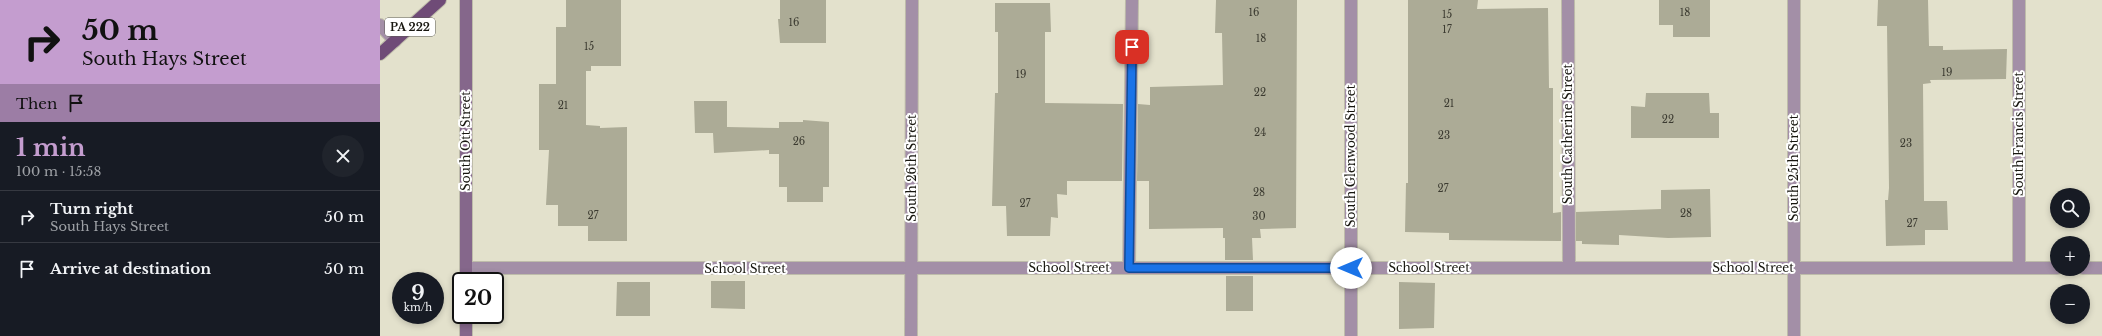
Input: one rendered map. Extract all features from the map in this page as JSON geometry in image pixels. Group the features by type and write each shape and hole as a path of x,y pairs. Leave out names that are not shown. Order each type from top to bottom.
{"main road":[{"name":"PA 222","path":"380,54 440,0"}],"street":[{"name":"South Ott Street","path":"466,0 466,272"},
{"name":"South 26th Street","path":"911,336 912,0"},
{"path":"1129,268 1132,0"},
{"name":"South Glenwood Street","path":"1351,0 1351,336"},
{"name":"South Catherine Street","path":"1568,0 1569,268"},
{"name":"South 25th Street","path":"1794,0 1794,336"},
{"name":"South Francis Street","path":"2019,0 2019,268"},
{"path":"380,25 394,41"},
{"name":"School Street","path":"466,268 2050,268"},
{"path":"2090,268 2102,268"},
{"path":"466,324 466,336"}],"building":[{"path":"566,0 621,0 621,66 591,66 591,71 586,71 586,125 600,126 600,128 627,127 627,241 588,241 588,226 558,226 558,205 546,205 549,150 539,150 539,84 556,84 556,27 566,27"},
{"path":"780,0 826,0 826,43 780,43 778,19 780,19"},
{"path":"1216,0 1297,0 1296,228 1260,229 1261,238 1252,238 1253,260 1225,260 1225,238 1223,238 1223,228 1149,229 1149,181 1137,181 1138,104 1150,105 1150,87 1223,85 1222,33 1215,33"},
{"path":"1408,0 1478,0 1477,9 1548,8 1549,88 1553,88 1553,213 1561,212 1561,241 1449,240 1449,233 1405,232 1406,183 1408,183"},
{"path":"1659,0 1710,0 1710,37 1673,37 1673,25 1659,25"},
{"path":"1878,0 1928,0 1929,46 1943,46 1943,50 2007,49 2006,79 1930,80 1931,83 1923,84 1924,201 1947,201 1948,230 1925,230 1925,245 1886,246 1885,200 1888,200 1889,188 1887,26 1877,26"},
{"path":"995,3 1050,3 1051,32 1045,32 1045,103 1123,104 1122,181 1067,181 1067,195 1057,194 1058,218 1051,217 1050,236 1007,236 1006,206 992,206 995,93 998,93 998,32 995,32"},
{"path":"1646,93 1709,93 1710,113 1719,113 1719,138 1631,138 1631,106 1645,107"},
{"path":"694,101 727,101 727,127 779,128 779,122 803,122 803,120 829,122 829,187 823,187 823,202 787,202 787,187 779,187 779,154 769,154 769,150 714,153 713,133 695,133"},
{"path":"1710,189 1711,237 1668,238 1619,235 1619,245 1582,244 1582,241 1576,241 1576,212 1661,209 1661,190"},
{"path":"1226,276 1253,276 1253,311 1226,311"},
{"path":"711,281 745,281 745,309 711,308"},
{"path":"617,282 650,282 650,316 616,316"},
{"path":"1399,282 1435,283 1434,328 1399,329"}],"route":[{"path":"1132,47 1129,268 1351,268"}]}
